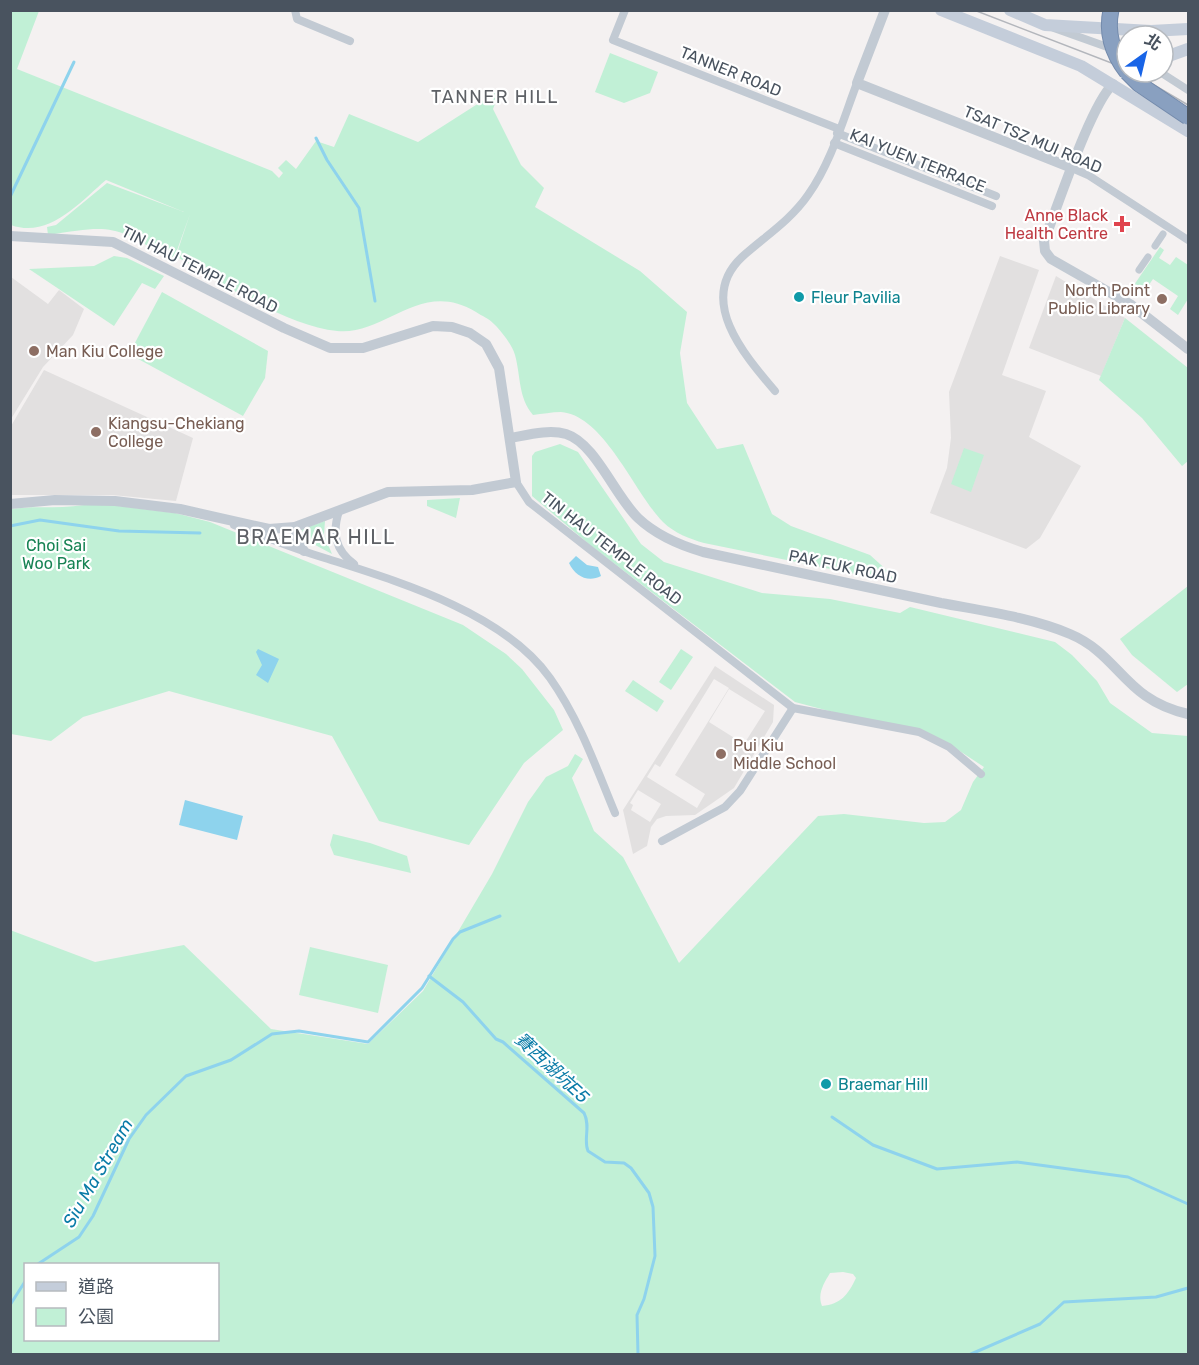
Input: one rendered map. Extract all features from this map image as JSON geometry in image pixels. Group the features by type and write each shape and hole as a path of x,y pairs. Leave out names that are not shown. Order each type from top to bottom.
{"highway":[{"path":"1111,10 1109,24 1115,50"},
{"path":"1141,84 1188,117"}],"main road":[{"path":"941,10 1082,66 1188,131"},
{"path":"1010,10 1045,25 1151,32 1188,29"}],"street":[{"path":"295,10 297,18 350,40"},
{"name":"TANNER ROAD","path":"625,10 613,40 996,196"},
{"path":"775,391 736,342 726,317 724,288 733,267 791,216 809,195 834,143 885,10"},
{"path":"1045,25 1115,50"},
{"path":"1175,82 1188,90"},
{"name":"TSAT TSZ MUI ROAD","path":"857,83 1088,175 1188,240"},
{"path":"1113,84 1102,95 1072,168 1044,241 1045,251 1051,259 1116,294 1187,345"},
{"name":"KAI YUEN TERRACE","path":"834,143 992,206"},
{"path":"1155,246 1162,234"},
{"name":"TIN HAU TEMPLE ROAD","path":"10,236 113,242 284,328 330,348 363,348 433,326 461,329 486,344 496,360 501,376 516,482 529,502 793,708 919,732 956,751 981,774"},
{"path":"1139,270 1148,257"},
{"name":"PAK FUK ROAD","path":"510,438 558,432 577,440 637,517 664,537 703,552 1049,627 1076,637 1096,650 1144,698 1183,713"},
{"path":"10,504 56,500 115,501 180,509 260,529 295,527 388,492 472,490 516,482"},
{"path":"339,511 335,523 336,542 346,558 359,568"},
{"path":"215,518 304,551 359,568 477,617 507,637 528,654 549,677 574,718 615,813"},
{"path":"295,527 298,541 304,551"},
{"path":"662,842 725,807 740,791 793,708"}],"shaded area":[{"path":"1000,256 1039,270 1002,375 1046,391 1029,437 1081,466 1040,538 1026,549 930,513 947,468 951,438 949,392"},
{"path":"1056,276 1125,318 1101,376 1029,348"},
{"name":"Man Kiu College","path":"11,277 48,304 59,290 84,309 73,335 43,367 11,419"},
{"name":"Kiangsu-Chekiang College","path":"44,370 193,438 176,501 112,495 11,495 11,426"},
{"name":"Pui Kiu Middle School","path":"715,666 774,705 773,722 734,788 695,815 666,816 657,819 651,827 647,846 633,854 623,810","holes":["714,679 729,688 675,775 705,794 697,808 647,777 655,764 660,767","729,689 765,711 744,744 709,722","638,790 661,804 650,822 631,810 633,805 630,803"]}],"green space":[{"path":"10,11 39,11 17,69 272,171 279,178 283,173 278,168 286,160 296,169 316,141 334,147 349,114 418,142 501,89 493,109 521,165 544,188 535,207 640,271 687,312 680,353 687,403 717,449 743,444 772,514 791,526 870,555 890,573 894,582 704,543 672,529 652,509 618,458 591,427 577,416 561,412 533,415 525,401 512,347 488,319 456,303 438,301 420,304 372,325 355,330 337,331 297,321 276,312 232,290 176,256 190,214 175,256 168,258 123,233 111,230 85,230 48,235 47,227 56,225 107,183 184,212 106,180 75,208 51,223 25,228 11,225"},
{"path":"610,53 658,72 650,93 624,103 595,92"},
{"path":"1160,247 1164,250 1159,258 1170,265 1176,257 1188,265 1188,299 1178,315 1170,309 1178,296 1153,279 1144,292 1134,285"},
{"path":"114,256 127,258 164,276 155,289 142,283 114,326 29,269 94,266"},
{"path":"162,292 268,351 265,378 243,416 129,354"},
{"path":"1125,318 1188,368 1188,461 1182,466 1142,418 1099,380"},
{"path":"560,444 578,452 641,544 664,562 762,593 830,599 900,613 910,607 1055,642 1072,655 1097,681 1110,703 1152,733 1188,736 1188,1354 11,1354 10,930 95,962 184,945 271,1029 368,1044 423,991 492,874 528,802 546,777 568,766 575,754 583,759 572,778 594,831 623,857 679,963 818,816 844,814 924,823 945,822 961,810 973,782 984,767 946,742 795,702 590,545 532,496 532,456 535,452","holes":["830,1273 853,1274 856,1278 843,1298 822,1306 821,1293"]},
{"path":"964,448 984,455 971,492 951,484"},
{"path":"460,498 456,518 427,506 427,500"},
{"name":"Choi Sai Woo Park","path":"95,503 175,513 210,522 463,625 506,654 522,669 554,710 563,730 524,763 469,845 379,821 332,736 169,691 83,717 51,741 11,734 10,509"},
{"path":"325,521 324,535 332,554 304,539 302,529"},
{"path":"1188,586 1188,684 1177,692 1132,655 1120,639"},
{"path":"681,649 693,657 671,690 659,682"},
{"path":"633,680 664,701 657,712 625,691"},
{"path":"333,834 370,843 407,856 411,873 334,855 330,845"},
{"path":"310,947 388,965 378,1013 299,995"}],"water":[{"path":"576,556 587,565 598,567 601,576 591,579 578,575 569,563"},
{"path":"258,649 279,659 268,683 256,675 262,665 256,652"},
{"path":"185,800 243,816 237,840 179,825"}],"waterway":[{"path":"10,197 74,62"},
{"path":"316,138 327,160 359,208 375,301"},
{"path":"10,526 40,520 119,531 200,533"},
{"name":"Siu Ma Stream","path":"40,1263 79,1237 93,1216 129,1139 146,1115 186,1076 231,1060 272,1034 299,1031 368,1042 422,988 453,939 460,932 500,916"},
{"name":"賽西湖坑E5","path":"429,976 463,1002 496,1039 503,1042 584,1113 587,1123 588,1151 605,1162 624,1163 631,1168 649,1193 653,1207 655,1256 644,1299 637,1315 638,1354"},
{"path":"832,1117 873,1145 937,1169 1017,1162 1128,1177 1188,1204"},
{"name":"Siu Ma Stream","path":"10,1305 24,1283"},
{"path":"971,1354 1040,1324 1064,1302 1156,1297 1188,1288"}],"tram line":[{"path":"974,10 1115,64"},
{"path":"1152,84 1188,105"}],"place":[{"name":"Anne Black Health Centre","path":"1122,224"},
{"name":"Fleur Pavilia","path":"799,297"},
{"name":"North Point Public Library","path":"1162,299"},
{"name":"Man Kiu College","path":"34,351"},
{"name":"Kiangsu-Chekiang College","path":"96,432"},
{"name":"Pui Kiu Middle School","path":"721,754"},
{"name":"Braemar Hill","path":"826,1084"}],"district":[{"name":"TANNER HILL","path":"495,97"},
{"name":"BRAEMAR HILL","path":"316,537"}]}
